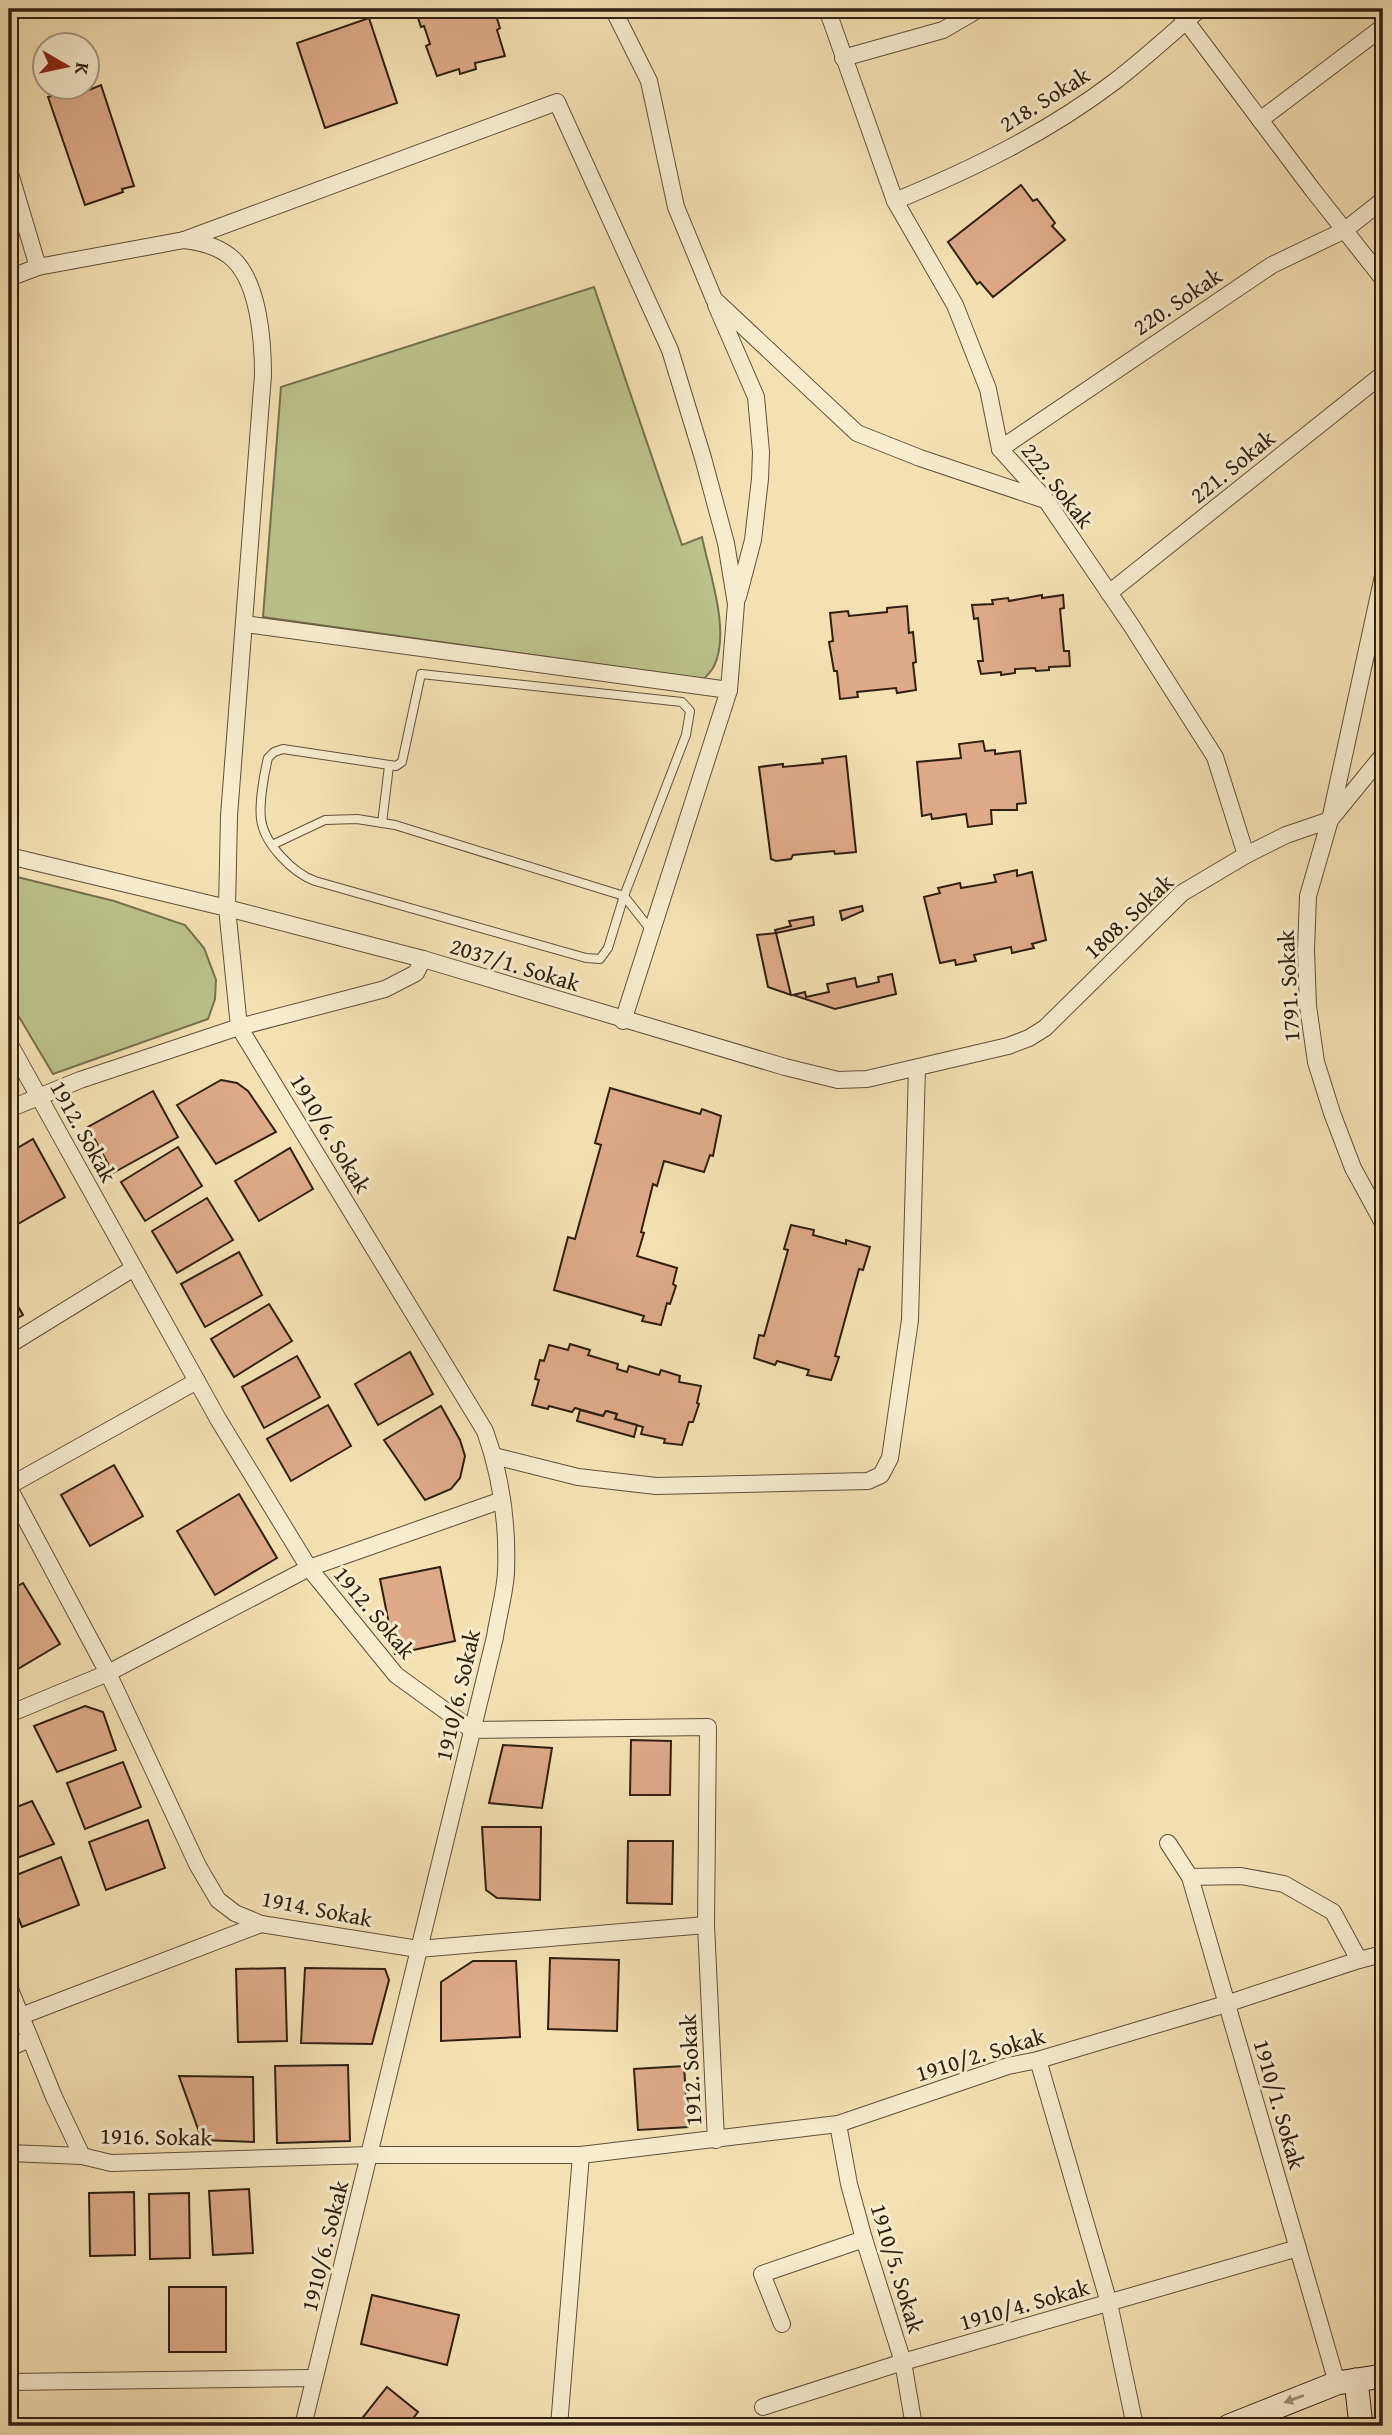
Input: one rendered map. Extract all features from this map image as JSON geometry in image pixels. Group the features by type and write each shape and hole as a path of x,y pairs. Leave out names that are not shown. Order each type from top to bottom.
{"street":[{"path":"613,9 649,81 676,207 755,397 761,452 753,540 736,604 729,690 622,1021"},
{"name":"222. Sokak","path":"827,9 895,201 956,305 988,389 1000,449 1046,500 1110,593 1215,757 1246,855"},
{"path":"843,58 943,30 979,9"},
{"name":"218. Sokak","path":"895,201 965,172 1035,134 1114,82 1182,15 1199,9"},
{"path":"1182,15 1383,279"},
{"path":"1260,120 1383,27"},
{"path":"9,278 38,267 184,240 557,102 670,350 723,531 736,604"},
{"path":"9,170 38,267"},
{"name":"220. Sokak","path":"1000,449 1272,264 1345,230 1383,200"},
{"path":"184,240 200,242 218,249 234,260 257,309 263,340 263,375 229,816 227,908 239,1027"},
{"path":"714,299 856,433 920,458 1046,500"},
{"name":"221. Sokak","path":"1110,593 1383,374"},
{"name":"1791. Sokak","path":"1383,576 1330,820 1308,896 1306,950 1308,1006 1316,1062 1353,1168 1383,1223"},
{"path":"245,624 729,690"},
{"name":"1791. Sokak","path":"1330,820 1383,755"},
{"name":"1808. Sokak","path":"1008,1046 1045,1028 1182,893 1286,835 1330,820"},
{"name":"2037/1. Sokak","path":"9,856 227,908 423,960 622,1021 838,1080 867,1079 1008,1046"},
{"path":"9,1109 80,1080 239,1027 384,989 416,974 423,960"},
{"name":"1910/6. Sokak","path":"239,1027 485,1431 494,1456 502,1500 506,1573 495,1637 303,2426"},
{"name":"1912. Sokak","path":"9,1044 197,1381 309,1568 396,1675 472,1730 708,1727 706,1925 716,2140"},
{"path":"494,1456 578,1477 656,1486 862,1481 881,1475 890,1458 910,1320 917,1068"},
{"path":"9,1345 134,1268"},
{"path":"9,1487 197,1381"},
{"name":"1914. Sokak","path":"9,1487 108,1673 193,1854 218,1900 235,1913 261,1924 418,1949 706,1925"},
{"path":"9,1714 108,1673 309,1568 502,1500"},
{"name":"1910/1. Sokak","path":"1168,1843 1190,1877 1298,2248 1346,2382"},
{"path":"1190,1877 1241,1875 1284,1884 1333,1912 1359,1960"},
{"path":"21,2016 261,1924"},
{"name":"1910/2. Sokak","path":"370,2155 581,2155 838,2124 1007,2066 1038,2060 1226,2004 1359,1960 1382,1958"},
{"name":"1916. Sokak","path":"9,1987 82,2155 111,2162 370,2155"},
{"path":"9,2048 30,2039"},
{"path":"1038,2060 1109,2303 1135,2426"},
{"name":"1910/5. Sokak","path":"838,2124 849,2184 864,2239 903,2362 914,2426"},
{"path":"9,2153 82,2155"},
{"path":"559,2426 581,2155"},
{"path":"782,2324 762,2274 864,2239"},
{"name":"1910/4. Sokak","path":"763,2407 903,2362 1298,2248"},
{"path":"1229,2426 1346,2382 1383,2376"},
{"path":"9,2382 314,2378"},
{"path":"1346,2382 1361,2426"}],"lane":[{"path":"421,674 682,702 690,711 686,735 624,896 608,948 603,956 596,959 314,881 300,875 272,845 261,819 265,772 268,758 274,752 283,749 389,766 402,762 421,674"},
{"path":"382,823 389,766"},
{"path":"272,845 325,820 357,819 382,823 624,896 650,929"}],"green space":[{"path":"594,287 682,545 702,537 720,619 719,652 714,666 704,679 263,617 281,387"},
{"path":"9,875 114,901 185,925 204,948 216,980 215,999 208,1019 53,1074 9,1000"}],"building":[{"path":"415,9 494,9 505,56 475,63 476,69 460,74 459,69 437,76 426,46 430,44"},
{"path":"369,18 397,103 325,128 297,43"},
{"path":"102,88 134,186 85,205 50,102 102,102"},
{"path":"1021,185 1033,201 1037,199 1055,223 1052,226 1065,240 993,297 980,282 977,284 948,242"},
{"path":"1042,595 1042,598 1063,595 1064,608 1060,609 1064,651 1069,651 1070,666 1036,671 1035,668 1015,669 1015,673 1001,675 1001,672 981,674 978,661 983,661 978,618 974,619 972,605 993,604 992,600 1008,598 1009,601"},
{"path":"907,606 909,633 913,632 916,690 897,693 896,688 857,692 858,697 840,699 837,671 834,671 829,642 833,641 830,613 848,611 849,616 887,612 887,608"},
{"path":"983,741 985,751 995,750 995,754 1020,751 1026,803 1017,804 1017,810 991,810 992,824 968,827 966,814 932,819 931,814 922,816 917,762 961,758 959,744"},
{"path":"846,756 856,852 835,854 834,851 793,855 791,859 776,861 771,859 759,767 823,763 822,759"},
{"path":"1017,870 1017,876 1032,872 1046,940 1032,944 1034,948 1012,953 1011,947 974,955 976,961 956,965 955,960 940,963 924,897 940,893 938,888 960,883 961,888 996,882 994,875"},
{"path":"862,906 863,911 842,920 840,911"},
{"path":"813,917 814,925 776,933 775,930 791,926 789,921"},
{"path":"776,933 791,995 768,987 757,935"},
{"path":"892,974 896,994 835,1009 793,995 805,992 806,997 829,992 827,984 855,978 857,987 879,982 878,977"},
{"path":"221,1080 237,1083 248,1091 276,1132 216,1164 177,1105"},
{"path":"610,1088 700,1114 702,1109 721,1116 713,1156 710,1155 704,1172 664,1161 657,1186 653,1184 637,1256 677,1268 673,1284 676,1286 670,1304 667,1303 661,1325 642,1321 644,1316 554,1290 568,1237 575,1239 601,1145 595,1143"},
{"path":"153,1091 178,1137 113,1173 88,1127"},
{"path":"33,1139 65,1197 9,1229 9,1153"},
{"path":"178,1147 202,1186 145,1221 121,1182"},
{"path":"290,1148 313,1189 259,1221 235,1181"},
{"path":"207,1198 233,1240 177,1273 152,1231"},
{"path":"791,1225 814,1230 813,1235 870,1247 863,1270 859,1269 835,1356 839,1357 831,1380 807,1375 809,1370 777,1361 775,1365 754,1358 759,1335 764,1336 788,1250 784,1249"},
{"path":"239,1252 262,1295 205,1327 181,1284"},
{"path":"9,1291 23,1315 9,1323"},
{"path":"269,1304 292,1341 234,1377 211,1339"},
{"path":"570,1344 590,1350 588,1355 618,1364 617,1369 627,1372 629,1366 659,1375 661,1370 680,1376 679,1382 701,1386 699,1404 693,1422 689,1422 682,1445 664,1443 665,1439 641,1434 643,1427 615,1419 617,1414 606,1411 603,1416 575,1408 572,1412 532,1405 539,1380 535,1379 540,1360 544,1361 549,1345 568,1350"},
{"path":"410,1352 433,1394 378,1425 355,1384"},
{"path":"297,1356 320,1397 264,1428 242,1387"},
{"path":"328,1405 351,1446 291,1481 267,1439"},
{"path":"441,1406 460,1440 465,1456 460,1478 451,1489 425,1500 384,1440"},
{"path":"580,1410 603,1416 606,1411 617,1414 615,1419 637,1425 634,1437 577,1421"},
{"path":"114,1465 143,1516 90,1546 61,1495"},
{"path":"239,1494 277,1558 215,1595 177,1531"},
{"path":"440,1567 455,1641 395,1654 380,1579"},
{"path":"23,1583 60,1644 11,1673 9,1591"},
{"path":"85,1706 103,1712 116,1750 57,1772 34,1726"},
{"path":"631,1740 671,1741 670,1795 630,1795"},
{"path":"503,1745 552,1748 542,1808 489,1803"},
{"path":"123,1762 141,1807 85,1829 67,1783"},
{"path":"32,1801 54,1844 9,1861 9,1810"},
{"path":"148,1820 165,1868 106,1890 89,1842"},
{"path":"482,1827 541,1827 540,1900 497,1898 486,1890"},
{"path":"628,1841 673,1841 672,1904 627,1903"},
{"path":"61,1857 79,1905 22,1927 9,1894 9,1878"},
{"path":"550,1958 619,1960 617,2031 548,2029"},
{"path":"473,1961 516,1961 520,2037 441,2041 441,1982"},
{"path":"285,1968 287,2041 238,2042 236,1969"},
{"path":"305,1968 385,1969 389,1980 372,2044 301,2043"},
{"path":"348,2065 350,2141 277,2143 275,2066"},
{"path":"684,2066 688,2127 638,2130 634,2069"},
{"path":"179,2076 253,2077 254,2142 202,2140"},
{"path":"249,2189 253,2253 213,2255 209,2191"},
{"path":"134,2192 135,2255 90,2256 89,2193"},
{"path":"189,2193 190,2258 150,2259 149,2194"},
{"path":"169,2287 226,2287 226,2352 169,2352"},
{"path":"372,2295 459,2315 447,2365 361,2344"},
{"path":"387,2387 418,2412 407,2426 356,2426"}]}
